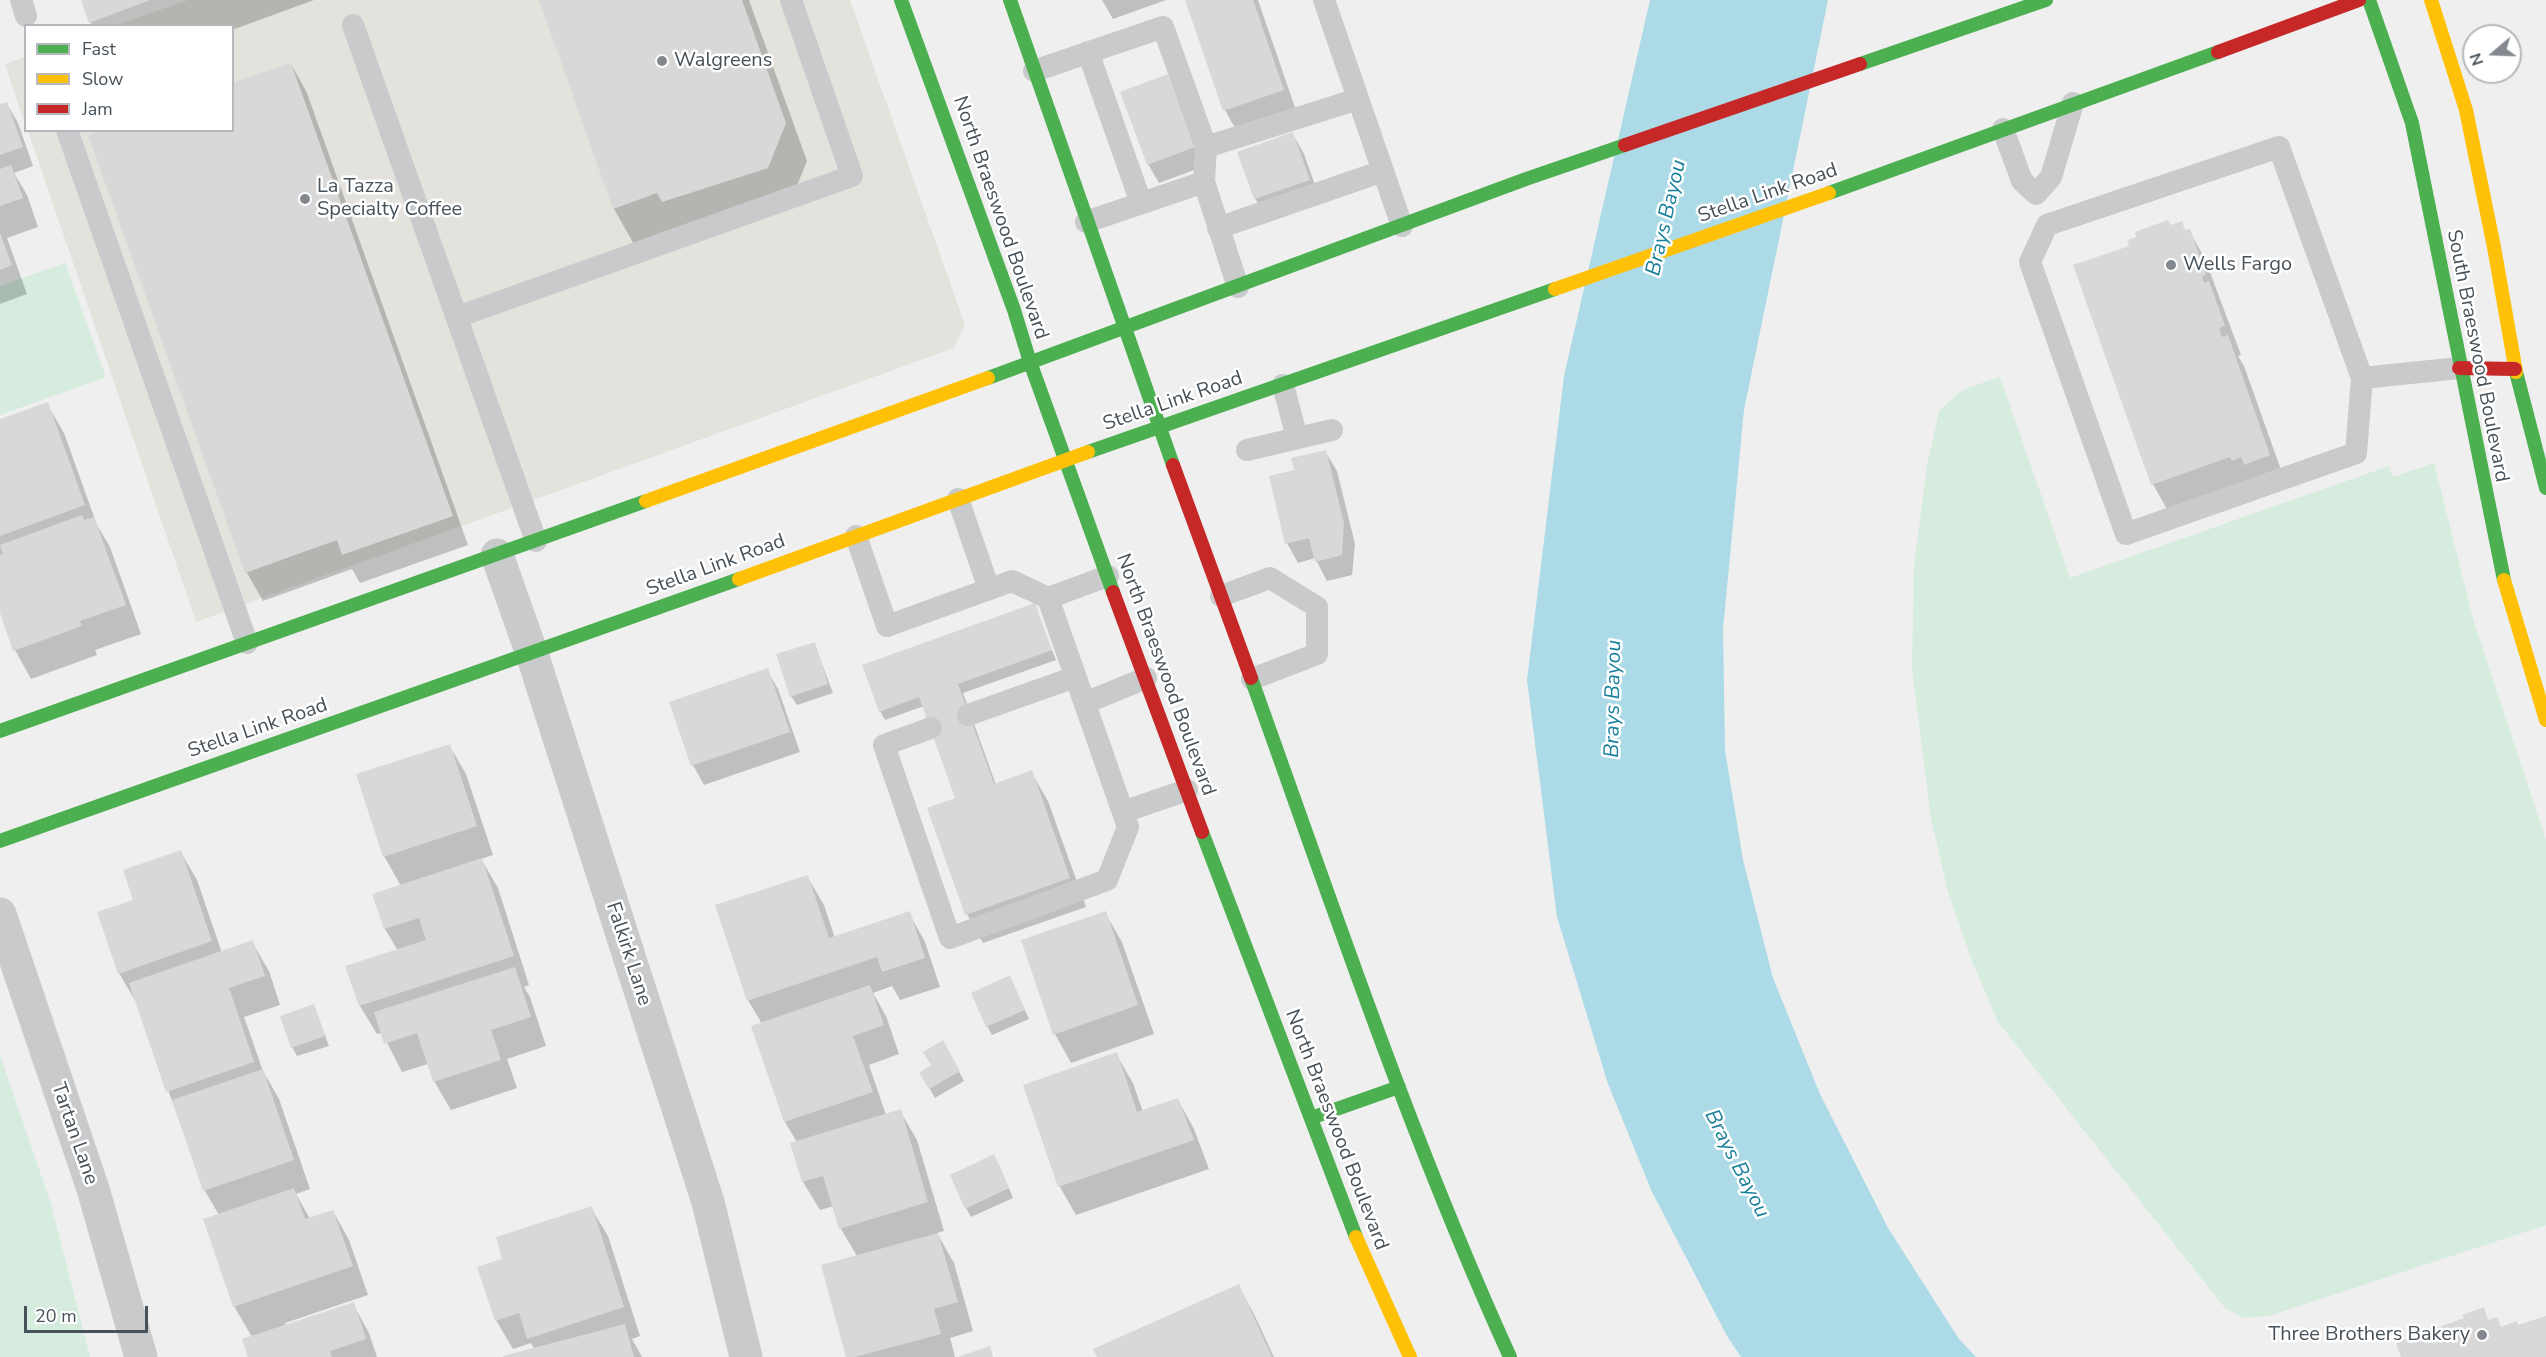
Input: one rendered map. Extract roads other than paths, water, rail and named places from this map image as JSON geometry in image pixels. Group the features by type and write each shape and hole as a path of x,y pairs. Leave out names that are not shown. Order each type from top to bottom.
{"main road":[{"name":"North Braeswood Boulevard","path":"901,0 1014,310 1065,460 1187,790 1365,1261 1410,1357"},
{"path":"1010,0 1124,329 1162,428 1399,1087 1475,1280 1510,1357"},
{"path":"0,731 1124,329 1526,179 2046,0"},
{"name":"Stella Link Road","path":"0,841 532,654 1065,460 1162,428 1940,154 2359,0"},
{"name":"South Braeswood Boulevard","path":"2369,0 2412,123 2459,368 2501,568 2546,720"},
{"name":"South Braeswood Boulevard","path":"2431,0 2466,110 2494,247 2515,369 2546,489"},
{"path":"2459,368 2515,369"},
{"path":"1311,1118 1399,1087"}],"street":[{"name":"Falkirk Lane","path":"497,555 532,654 708,1202 746,1357"},
{"name":"Tartan Lane","path":"0,914 93,1189 141,1357"}],"lane":[{"path":"457,317 852,176 791,0"},
{"path":"1324,0 1402,226"},
{"path":"353,25 536,541"},
{"path":"1034,71 1163,27 1206,147 1204,182 1238,287"},
{"path":"1088,52 1141,203"},
{"path":"1206,147 1358,99"},
{"path":"2036,194 2051,177 2073,104"},
{"path":"2003,129 2022,181 2036,194 2046,225 2030,262 2126,534 2356,453 2362,378 2279,147 2046,225"},
{"path":"68,132 247,643"},
{"path":"1218,228 1383,171"},
{"path":"1086,222 1204,182"},
{"path":"2362,378 2459,368"},
{"path":"1283,385 1298,438"},
{"path":"1247,450 1332,430"},
{"path":"958,499 989,589"},
{"path":"856,536 887,626 1012,581 1048,598 1108,576"},
{"path":"1221,596 1270,578 1317,607 1317,654 1251,679"},
{"path":"931,728 884,745 950,938 1107,880 1128,827 1048,598"},
{"path":"968,715 1075,677"},
{"path":"1084,703 1146,678"},
{"path":"1123,812 1187,790"}],"water":[{"name":"Brays Bayou","path":"1650,0 1828,0 1744,410 1723,629 1725,750 1743,860 1773,978 1820,1094 1888,1228 1959,1339 1976,1357 1741,1357 1727,1336 1652,1192 1608,1084 1557,917 1527,680 1564,376"}],"place":[{"name":"Walgreens","path":"662,61"},
{"name":"La Tazza Specialty Coffee","path":"305,199"},
{"name":"Wells Fargo","path":"2171,265"},
{"name":"Three Brothers Bakery","path":"2482,1335"}]}
